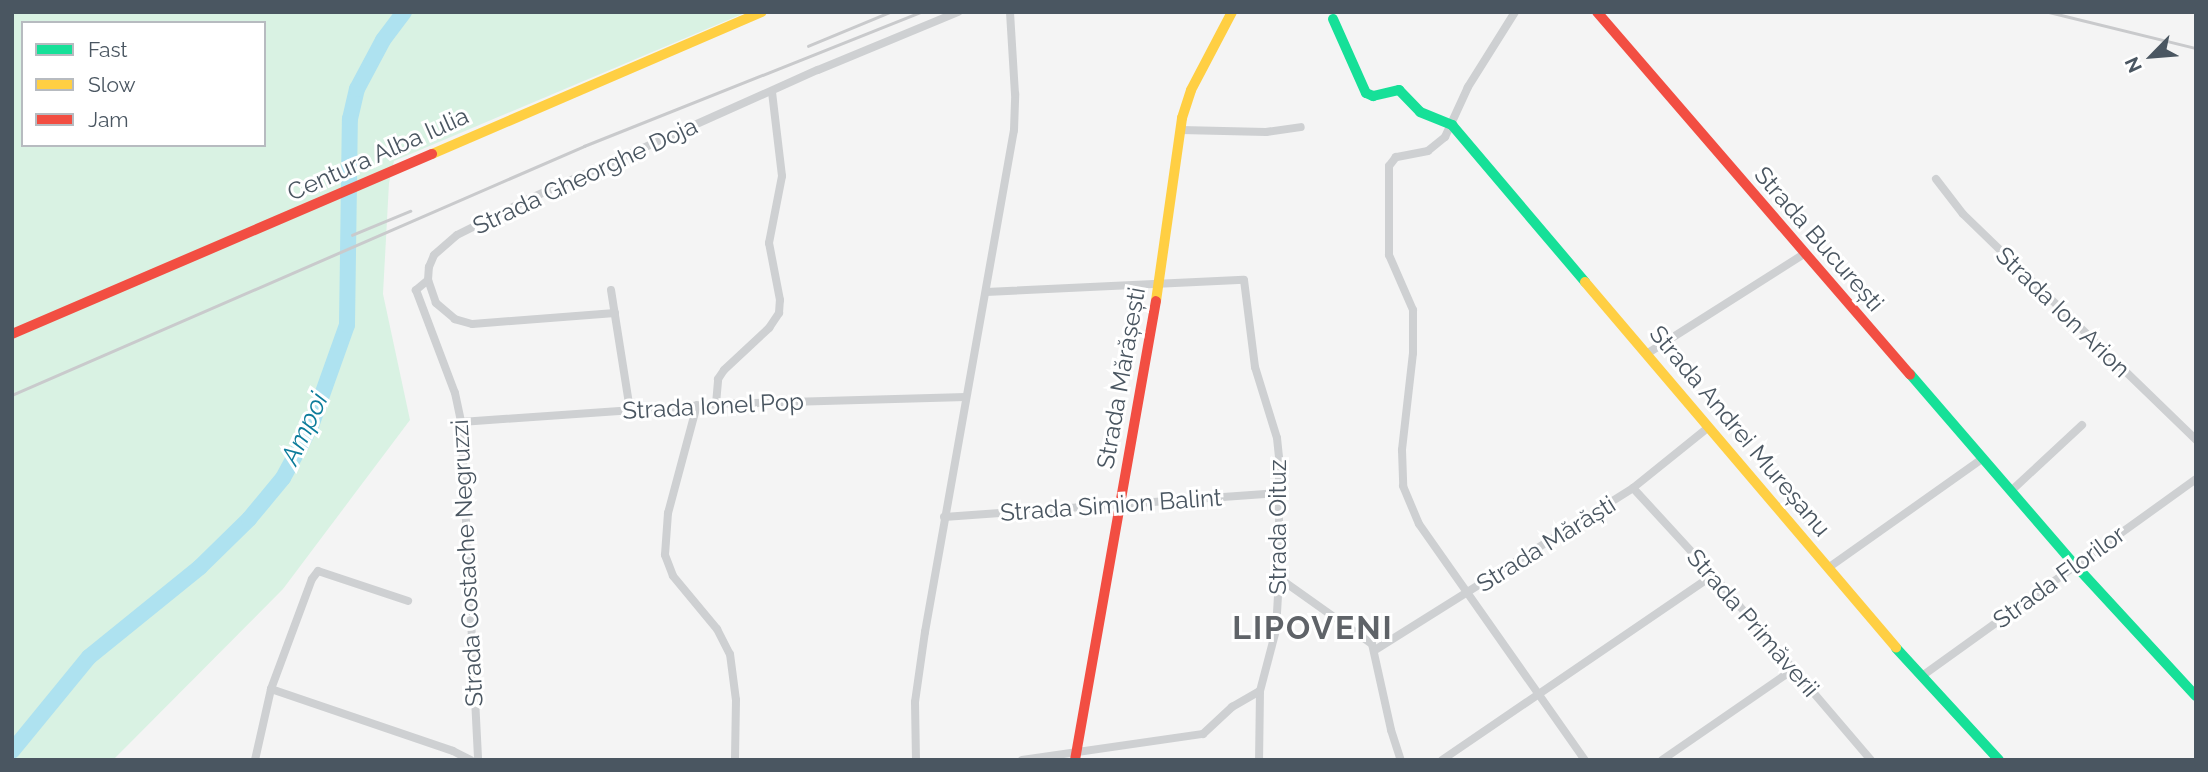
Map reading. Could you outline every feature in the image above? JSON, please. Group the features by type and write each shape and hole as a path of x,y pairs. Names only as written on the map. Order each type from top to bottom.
{"street":[{"name":"Centura Alba Iulia","path":"12,334 762,12"},
{"name":"Strada Gheorghe Doja","path":"428,280 434,255 457,235 529,199 958,12"},
{"path":"916,760 915,702 944,517 1015,121 1010,12"},
{"name":"Strada Mărășești","path":"1076,757 1159,285 1181,130 1191,90 1233,12"},
{"path":"1514,12 1468,87 1445,137 1428,151 1396,158 1389,166 1389,255 1413,310 1413,353 1402,450 1403,486 1419,524 1585,760"},
{"name":"Strada București","path":"1597,12 1982,459 2196,696"},
{"name":"Strada Andrei Mureșanu","path":"1333,19 1366,93 1373,96 1399,90 1420,112 1452,125 1828,568 1999,760"},
{"path":"716,404 718,379 724,370 769,328 779,313 780,300 769,243 782,176 772,92"},
{"path":"1181,130 1266,132 1301,127"},
{"name":"Strada Ion Arion","path":"1936,179 1963,214 2196,440"},
{"path":"1648,353 1804,254"},
{"path":"428,280 436,303 444,312 472,324 615,313"},
{"name":"Strada Costache Negruzzi","path":"428,280 416,290 455,393 461,422 478,760"},
{"name":"Strada Oituz","path":"1159,285 1244,280 1257,377 1277,438 1279,578 1276,630 1260,691 1258,760"},
{"path":"986,292 1159,285"},
{"path":"611,290 630,410"},
{"name":"Strada Ionel Pop","path":"461,422 716,404 965,397"},
{"path":"697,405 671,500 665,555 673,576 717,629 730,654 736,700 735,760"},
{"path":"2011,491 2082,425"},
{"name":"Strada Mărăști","path":"1375,650 1633,488 1709,427"},
{"path":"1828,568 1982,459"},
{"name":"Strada Florilor","path":"1922,676 2196,479"},
{"name":"Strada Primăverii","path":"1633,488 1713,575 1871,760"},
{"name":"Strada Simion Balint","path":"944,517 1279,493"},
{"path":"254,760 271,688 312,579 318,571 408,601"},
{"path":"1442,760 1713,575"},
{"path":"1279,578 1363,636 1375,650 1391,730 1401,760"},
{"path":"1662,760 1794,669"},
{"path":"271,688 453,751 471,760"},
{"path":"1022,760 1076,757 1203,734 1232,707 1260,691"}],"green space":[{"path":"12,12 747,12 394,161 389,183 383,294 410,420 283,589 113,760 12,760"}],"waterway":[{"name":"Ampoi","path":"12,751 89,657 200,567 249,519 283,478 311,426 347,325 350,119 357,89 383,40 404,12"}],"railway":[{"path":"808,46 890,12"},
{"path":"12,395 584,146 920,12"},
{"path":"2049,12 2196,48"},
{"path":"352,235 410,211"}],"traffic: fast":[{"path":"1333,19 1366,93 1373,96 1399,90 1420,112 1452,125 1585,282"},
{"path":"1910,374 2075,565 2196,696"},
{"path":"1896,648 1999,760"}],"traffic: slow":[{"path":"432,154 762,12"},
{"path":"1156,301 1182,118 1191,90 1232,12"},
{"path":"1585,282 1896,648"}],"traffic: jam":[{"path":"1597,12 1910,374"},
{"path":"12,334 432,154"},
{"path":"1075,760 1156,301"}],"district":[{"name":"LIPOVENI","path":"1313,628"}]}
